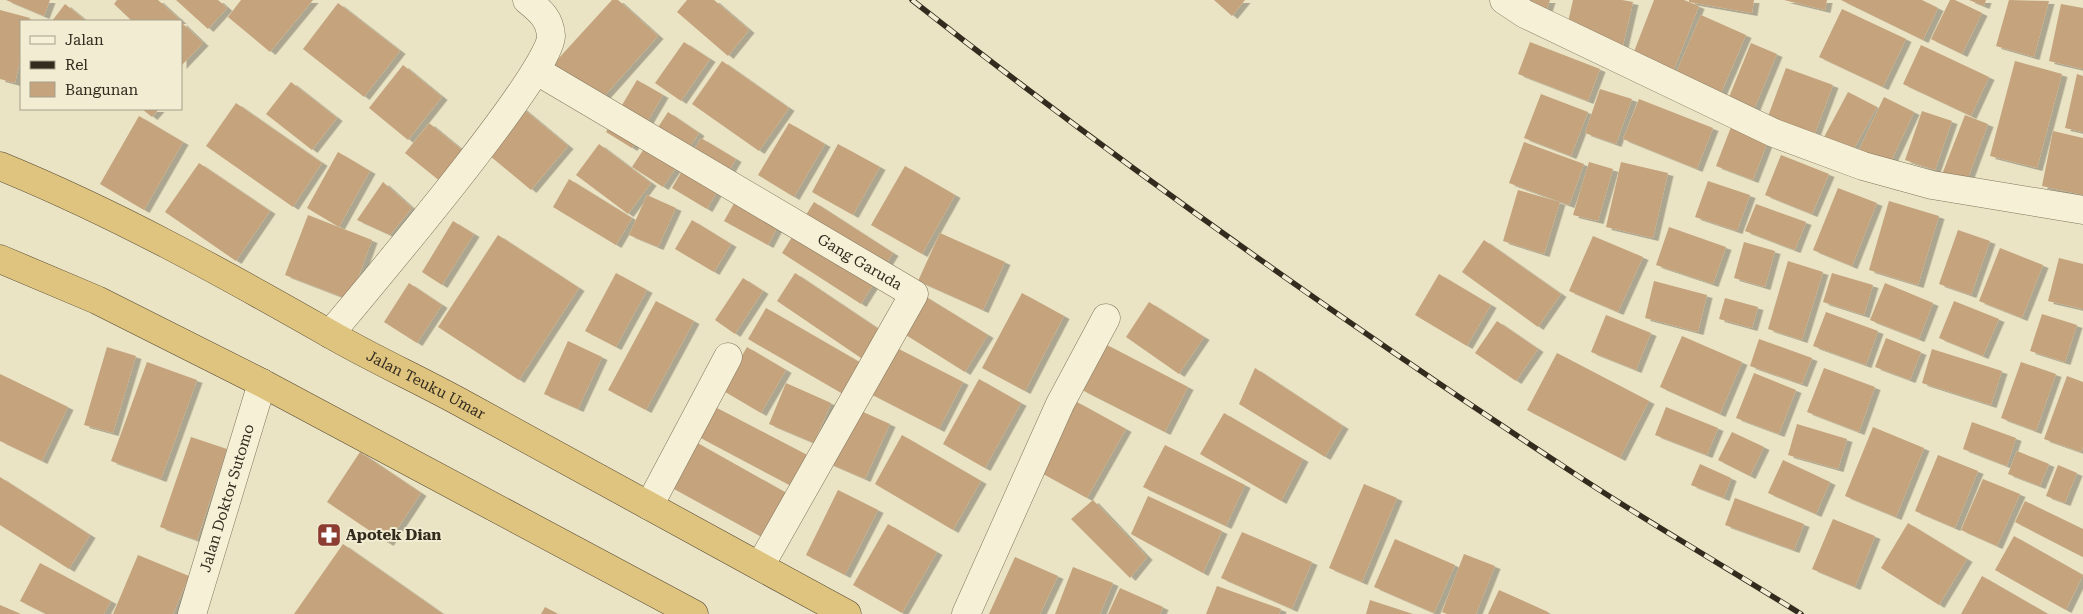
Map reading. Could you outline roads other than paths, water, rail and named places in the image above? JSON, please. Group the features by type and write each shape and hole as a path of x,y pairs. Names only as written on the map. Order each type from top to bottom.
{"highway":[{"name":"Jalan Teuku Umar","path":"0,166 63,192 133,226 292,310 330,334 463,404 847,614"},
{"path":"0,259 97,300 262,383 694,614"}],"street":[{"path":"330,334 467,165 536,71 551,37 546,16 526,0"},
{"path":"1504,0 1525,14 1774,133 1863,166 1932,185 2083,210"},
{"name":"Gang Garuda","path":"536,71 914,294 760,566"},
{"path":"966,614 1060,404 1106,318"},
{"path":"649,506 728,357"},
{"name":"Jalan Doktor Sutomo","path":"192,614 262,383"}],"railway":[{"path":"912,0 1156,185 1322,303 1490,418 1603,492 1801,614"}],"place":[{"name":"Apotek Dian","path":"329,535"}]}
